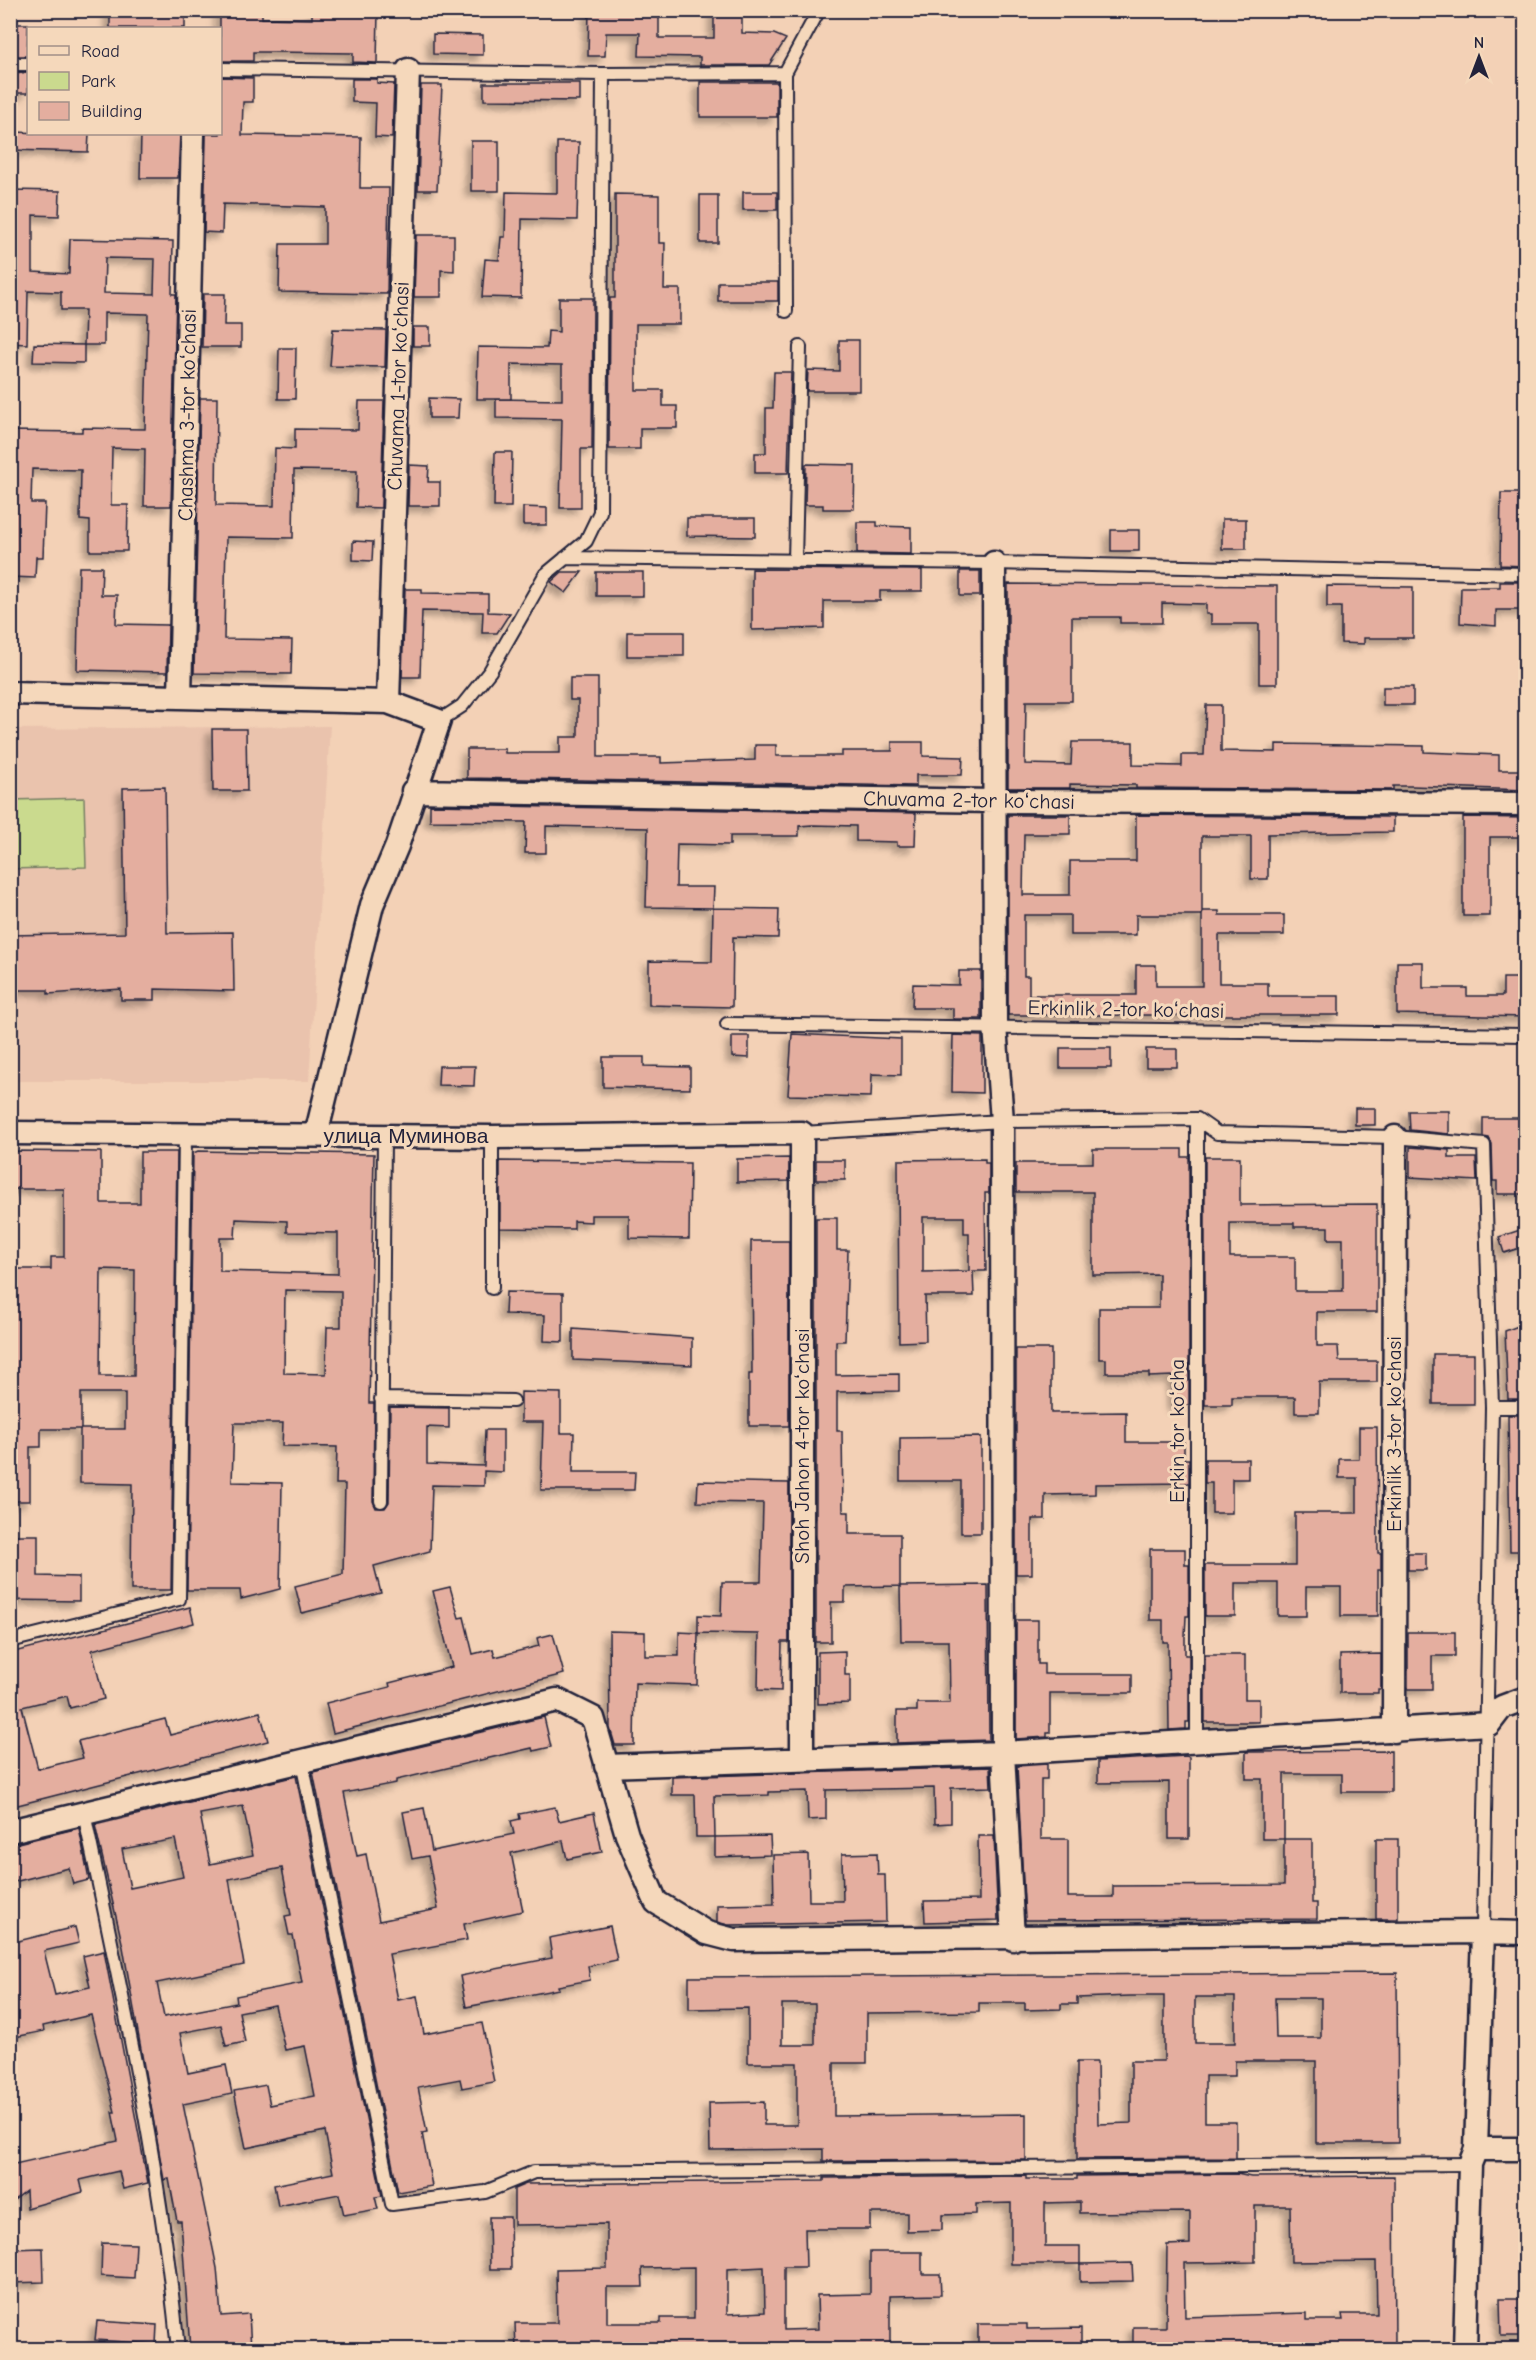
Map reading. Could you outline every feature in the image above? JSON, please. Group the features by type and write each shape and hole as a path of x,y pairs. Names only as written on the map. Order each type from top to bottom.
{"street":[{"name":"Chuvama 1-tor koʻchasi","path":"388,702 408,70"},
{"name":"Chashma 3-tor koʻchasi","path":"180,696 193,135"},
{"path":"994,563 995,1026 1002,1121 1003,1753 1013,1939"},
{"path":"10,693 388,702 439,721 413,791 397,846 372,905 316,1136"},
{"name":"Chuvama 2-tor koʻchasi","path":"413,791 994,801 1526,804"},
{"name":"улица Муминова","path":"10,1133 492,1137 802,1133"},
{"name":"Shoh Jahon 4-tor koʻchasi","path":"802,1133 802,1760"},
{"name":"Erkinlik 3-tor koʻchasi","path":"1394,1731 1395,1137"},
{"path":"606,1766 1003,1753 1489,1724 1502,1707 1526,1698"},
{"path":"10,1831 557,1700 594,1718 627,1835 656,1902 707,1933 734,1940 1526,1933"},
{"path":"1465,2349 1483,1932"},
{"path":"1473,2156 1526,2149"}],"lane":[{"path":"786,311 784,73 819,10"},
{"path":"10,64 27,64"},
{"path":"222,69 603,74 784,73"},
{"path":"439,721 462,706 490,671 545,575 586,541 600,512 603,74"},
{"path":"795,561 800,347"},
{"path":"566,558 994,563 1526,574"},
{"name":"Erkinlik 2-tor koʻchasi","path":"727,1024 1526,1035"},
{"path":"802,1133 1002,1121 1197,1119 1217,1133 1395,1137 1484,1145 1492,1407 1489,1724 1483,1932"},
{"name":"Erkin tor koʻcha","path":"1197,1119 1197,1742"},
{"path":"10,1641 179,1599 185,1135"},
{"path":"381,1501 384,1136"},
{"path":"492,1137 492,1288"},
{"path":"381,1399 513,1401"},
{"path":"1492,1407 1526,1407"},
{"path":"302,1762 392,2204 485,2192 534,2172 1473,2156"},
{"path":"84,1813 151,2139 169,2256 178,2349"}],"shaded area":[{"path":"330,726 309,1081 11,1081 10,729"}],"green space":[{"path":"84,798 86,867 11,869 11,800"}],"building":[{"path":"110,10 185,10 185,27 110,27"},
{"path":"220,10 262,10 262,18 312,19 312,13 361,14 361,10 378,10 377,63 353,62 353,53 253,52 253,61 222,61 222,27 220,27"},
{"path":"589,10 659,10 659,38 714,38 714,10 742,10 742,33 774,34 786,39 769,65 700,65 700,57 639,56 640,33 606,33 605,56 588,56"},
{"path":"11,24 28,24 27,56 10,56"},
{"path":"433,34 483,35 483,55 433,54"},
{"path":"10,72 27,73 27,93 10,93"},
{"path":"222,77 253,78 253,102 243,102 242,135 361,137 360,188 389,188 387,294 279,292 280,244 325,244 325,207 223,204 222,233 204,232 206,135 222,135"},
{"path":"352,79 377,79 377,83 394,84 392,138 375,137 376,103 352,102"},
{"path":"700,82 777,82 777,117 700,117"},
{"path":"484,83 580,83 580,101 484,100"},
{"path":"421,85 442,85 437,190 418,190"},
{"path":"10,132 27,132 27,135 89,135 88,152 10,150"},
{"path":"141,135 180,135 178,178 140,178"},
{"path":"471,141 499,141 499,191 471,191"},
{"path":"557,142 579,142 577,220 522,219 521,298 482,297 485,259 499,260 501,237 505,237 506,192 557,193"},
{"path":"10,190 60,191 59,216 33,215 33,272 69,274 70,239 173,241 172,294 176,294 171,506 144,506 145,449 112,448 111,505 128,505 127,551 90,551 90,521 80,520 81,470 32,469 31,503 45,503 43,557 36,557 35,578 12,577 10,431 82,432 82,428 145,429 148,314 104,313 104,345 84,345 85,310 61,310 61,292 28,291 27,344 10,343","holes":["105,258 155,259 154,294 104,293"]},
{"path":"743,192 777,192 777,210 743,210"},
{"path":"615,194 659,195 659,243 665,243 664,289 680,289 680,324 636,324 636,390 663,390 663,406 677,406 677,428 640,428 640,449 609,449 610,298 615,298"},
{"path":"700,195 718,195 718,243 700,243"},
{"path":"416,235 454,235 454,271 441,270 441,297 414,297"},
{"path":"718,282 778,282 778,301 718,301"},
{"path":"203,294 225,294 224,325 241,325 241,347 202,347"},
{"path":"559,298 593,298 592,449 581,449 581,508 560,508 562,419 496,418 496,399 477,399 478,347 547,348 548,331 559,332","holes":["511,364 562,365 562,400 496,399 511,399"]},
{"path":"413,327 430,327 430,346 413,346"},
{"path":"333,329 386,330 385,367 330,366"},
{"path":"839,340 859,340 859,391 807,391 808,370 839,371"},
{"path":"34,344 84,345 84,363 33,362"},
{"path":"279,348 296,348 295,399 278,399"},
{"path":"774,372 791,372 788,473 755,473 755,453 766,453 766,408 773,408"},
{"path":"200,398 217,398 216,505 274,506 275,448 295,449 295,429 358,430 359,401 384,401 381,508 356,507 357,471 294,470 293,538 226,537 224,639 292,640 291,674 194,673"},
{"path":"429,398 459,399 458,418 429,418"},
{"path":"495,452 512,452 511,507 494,507"},
{"path":"806,464 855,465 854,509 823,509 823,505 805,505"},
{"path":"409,465 429,466 428,482 440,482 440,506 408,506"},
{"path":"1501,493 1525,493 1525,566 1500,565"},
{"path":"523,507 547,508 547,525 523,525"},
{"path":"687,518 755,518 755,537 687,536"},
{"path":"1222,519 1246,519 1246,549 1222,549"},
{"path":"857,522 877,522 877,526 911,527 911,554 857,553"},
{"path":"1111,530 1139,530 1139,551 1111,551"},
{"path":"353,541 373,542 372,561 353,560"},
{"path":"79,567 102,567 101,595 117,595 116,624 168,625 167,672 77,670"},
{"path":"752,569 922,570 922,591 880,591 880,601 824,601 824,628 752,630"},
{"path":"960,571 980,571 980,596 960,596"},
{"path":"562,572 582,572 566,593 551,582"},
{"path":"596,572 643,572 643,596 596,596"},
{"path":"1500,582 1525,582 1526,610 1496,610 1496,626 1460,623 1461,587 1500,587"},
{"path":"1008,584 1277,586 1277,684 1259,684 1259,624 1211,624 1211,614 1206,614 1206,604 1162,603 1162,623 1120,623 1120,617 1072,617 1072,701 1026,701 1025,764 1071,765 1072,742 1133,742 1133,765 1182,766 1182,755 1204,755 1206,705 1221,705 1221,751 1276,752 1276,744 1424,746 1424,752 1499,755 1499,770 1526,770 1526,790 1412,786 1393,786 1393,790 1136,788 1136,785 1070,784 1070,788 1008,788"},
{"path":"1327,586 1413,587 1413,638 1364,638 1364,644 1341,643 1341,607 1327,607"},
{"path":"405,589 422,589 422,593 488,594 488,612 510,613 497,633 482,633 483,612 422,611 420,677 402,677"},
{"path":"627,632 684,632 684,656 627,656"},
{"path":"570,678 598,678 598,757 661,757 661,763 755,760 755,745 776,745 776,756 842,756 842,751 892,751 892,742 923,742 923,756 963,757 962,775 916,775 916,786 467,778 467,749 505,749 505,753 560,753 560,737 578,737 578,700 570,700"},
{"path":"1383,687 1413,687 1413,705 1383,705"},
{"path":"212,729 246,729 247,791 213,791"},
{"path":"165,787 167,933 233,932 234,991 155,989 155,1000 121,1000 121,989 48,994 48,990 10,990 10,935 125,933 123,788"},
{"path":"430,805 916,813 915,846 897,846 897,842 856,841 856,826 812,825 799,826 799,836 730,836 730,845 677,844 676,887 714,887 713,908 646,907 648,828 546,826 546,853 525,853 526,822 430,821"},
{"path":"1008,815 1070,815 1070,834 1024,834 1023,895 1070,895 1070,861 1136,861 1136,815 1393,817 1393,832 1268,834 1268,879 1251,879 1251,836 1202,836 1202,915 1203,911 1219,911 1219,915 1284,915 1284,935 1219,935 1219,983 1268,983 1268,996 1339,996 1339,1015 1008,1015","holes":["1024,915 1070,915 1070,935 1136,935 1136,915 1202,915 1202,986 1156,986 1156,965 1136,965 1136,995 1029,995 1029,976 1024,976"]},
{"path":"1463,817 1526,818 1526,837 1490,837 1490,916 1463,916"},
{"path":"713,908 779,909 778,938 733,937 732,1007 649,1005 649,961 712,962"},
{"path":"1397,962 1423,962 1423,988 1467,988 1467,996 1503,996 1503,978 1526,978 1526,1017 1397,1014"},
{"path":"959,971 981,971 981,1019 953,1019 953,1008 912,1008 913,984 959,985"},
{"path":"792,1034 901,1039 901,1075 872,1074 871,1097 788,1095"},
{"path":"953,1035 982,1036 982,1093 952,1092"},
{"path":"732,1036 749,1036 749,1058 732,1057"},
{"path":"1060,1048 1111,1048 1111,1068 1060,1068"},
{"path":"1146,1049 1177,1049 1177,1067 1146,1067"},
{"path":"603,1057 644,1057 644,1066 690,1067 690,1089 603,1087"},
{"path":"439,1066 475,1066 474,1086 438,1085"},
{"path":"1355,1108 1375,1108 1375,1125 1355,1125"},
{"path":"1409,1111 1449,1111 1449,1134 1410,1130"},
{"path":"1483,1118 1526,1118 1526,1194 1497,1194 1497,1181 1493,1181 1492,1144 1489,1138 1483,1137"},
{"path":"1410,1147 1449,1150 1449,1158 1476,1158 1477,1181 1410,1177"},
{"path":"1093,1149 1182,1149 1182,1157 1189,1157 1189,1405 1173,1405 1172,1376 1149,1377 1149,1373 1106,1373 1106,1359 1099,1359 1099,1308 1159,1308 1159,1274 1093,1275 1093,1192 1016,1192 1016,1163 1093,1163"},
{"path":"10,1151 101,1152 101,1203 140,1203 140,1152 177,1152 171,1590 131,1590 132,1484 80,1483 80,1429 41,1429 41,1447 30,1447 30,1501 10,1501 10,1269 51,1269 51,1257 64,1257 64,1189 10,1189","holes":["101,1269 135,1270 134,1376 100,1376","81,1393 125,1393 125,1429 81,1429"]},
{"path":"198,1151 374,1154 369,1403 374,1403 373,1501 376,1508 385,1508 389,1502 390,1407 449,1408 449,1428 427,1427 427,1464 484,1466 485,1430 503,1430 503,1472 484,1471 484,1486 432,1485 430,1551 374,1566 381,1593 302,1613 295,1586 343,1574 345,1484 336,1484 337,1447 282,1446 283,1423 234,1423 232,1482 282,1483 280,1589 241,1599 240,1590 187,1590 193,1153","holes":["236,1219 287,1221 287,1232 338,1233 338,1274 220,1271 220,1238 235,1238","285,1290 341,1291 341,1327 327,1327 326,1374 284,1373"]},
{"path":"1205,1157 1240,1157 1240,1205 1377,1204 1377,1312 1317,1312 1317,1346 1338,1346 1339,1361 1377,1361 1377,1382 1319,1382 1319,1413 1295,1413 1295,1397 1232,1397 1232,1405 1205,1405","holes":["1230,1223 1294,1223 1294,1227 1328,1227 1328,1239 1343,1239 1343,1291 1295,1291 1295,1257 1230,1257"]},
{"path":"789,1158 789,1181 737,1182 737,1159"},
{"path":"985,1159 985,1163 989,1163 989,1193 985,1193 986,1271 973,1271 974,1296 925,1296 926,1341 899,1342 898,1160","holes":["923,1217 964,1217 964,1233 969,1233 969,1271 923,1272"]},
{"path":"816,1160 845,1160 845,1180 816,1180"},
{"path":"500,1161 690,1163 689,1239 629,1238 629,1215 591,1215 591,1222 574,1221 574,1229 500,1228"},
{"path":"816,1218 837,1218 837,1250 848,1250 845,1341 836,1341 836,1375 899,1374 899,1391 837,1392 837,1431 842,1431 843,1512 849,1512 849,1534 900,1534 900,1586 845,1587 845,1602 831,1602 831,1642 816,1642"},
{"path":"1526,1228 1526,1246 1504,1253 1499,1237"},
{"path":"751,1241 789,1241 789,1426 749,1426 749,1374 752,1374"},
{"path":"506,1292 563,1293 563,1342 544,1341 545,1315 505,1314"},
{"path":"1526,1323 1526,1399 1508,1399 1505,1331"},
{"path":"573,1329 692,1338 692,1365 573,1360"},
{"path":"1016,1349 1051,1349 1051,1413 1126,1412 1126,1442 1184,1442 1184,1459 1189,1459 1189,1483 1095,1484 1095,1494 1045,1495 1045,1519 1032,1519 1032,1574 1016,1574"},
{"path":"1433,1354 1474,1354 1474,1404 1433,1404"},
{"path":"521,1392 561,1393 561,1433 574,1433 573,1472 635,1472 634,1490 541,1490 543,1422 521,1422"},
{"path":"1508,1415 1526,1415 1526,1551 1510,1551"},
{"path":"1359,1427 1377,1427 1378,1553 1381,1553 1381,1570 1378,1570 1378,1616 1341,1616 1341,1587 1306,1587 1306,1616 1278,1616 1278,1583 1235,1583 1235,1616 1205,1616 1205,1565 1295,1565 1295,1513 1357,1513 1357,1478 1339,1478 1339,1459 1359,1459"},
{"path":"981,1437 981,1533 961,1533 961,1481 900,1481 900,1438"},
{"path":"1205,1459 1248,1459 1248,1479 1232,1479 1232,1513 1212,1513 1212,1483 1205,1483"},
{"path":"698,1481 789,1483 789,1642 782,1642 781,1691 758,1690 759,1634 698,1633 698,1615 721,1616 722,1582 761,1582 763,1503 697,1502"},
{"path":"10,1535 38,1535 38,1576 79,1577 79,1601 10,1600"},
{"path":"1150,1549 1185,1549 1185,1565 1189,1565 1189,1616 1186,1616 1185,1655 1189,1655 1189,1722 1186,1722 1186,1729 1169,1730 1168,1642 1163,1642 1163,1620 1150,1620"},
{"path":"1408,1553 1426,1553 1426,1570 1408,1570"},
{"path":"988,1585 989,1740 897,1743 897,1711 917,1711 917,1703 950,1703 949,1641 901,1641 900,1586"},
{"path":"450,1587 459,1618 464,1617 473,1654 493,1649 495,1657 539,1646 537,1638 553,1634 564,1674 333,1733 326,1703 390,1687 389,1683 452,1667 433,1591"},
{"path":"190,1607 194,1623 92,1650 104,1699 70,1708 67,1696 22,1707 38,1769 83,1758 78,1741 165,1719 170,1735 260,1712 268,1741 10,1807 10,1653"},
{"path":"1016,1620 1038,1620 1038,1664 1044,1664 1044,1674 1132,1674 1132,1693 1050,1693 1050,1733 1047,1733 1047,1737 1016,1739"},
{"path":"609,1631 645,1632 645,1656 679,1656 679,1632 698,1633 697,1685 635,1683 634,1745 615,1745 610,1728"},
{"path":"1408,1632 1455,1632 1455,1656 1432,1656 1432,1689 1408,1689"},
{"path":"845,1651 845,1675 850,1675 850,1703 818,1704 818,1652"},
{"path":"1381,1654 1381,1689 1378,1689 1378,1693 1340,1693 1340,1655"},
{"path":"1205,1655 1245,1655 1245,1699 1259,1699 1259,1722 1205,1722"},
{"path":"544,1717 551,1747 533,1751 532,1748 396,1780 396,1783 344,1793 357,1856 366,1854 379,1921 438,1909 428,1856 412,1859 403,1812 424,1808 432,1851 514,1834 511,1821 520,1819 519,1814 555,1807 559,1821 594,1813 602,1852 567,1859 563,1841 511,1853 523,1911 464,1924 467,1940 389,1954 398,2000 417,1996 424,2034 482,2023 494,2082 462,2088 460,2079 418,2087 427,2132 422,2133 432,2186 398,2192 313,1772"},
{"path":"1391,1751 1391,1792 1342,1792 1342,1774 1284,1774 1284,1839 1262,1839 1262,1779 1246,1779 1246,1752"},
{"path":"1189,1757 1189,1839 1169,1839 1169,1782 1098,1783 1098,1761"},
{"path":"1047,1764 1047,1779 1041,1779 1041,1839 1068,1839 1068,1897 1113,1897 1113,1886 1284,1885 1284,1839 1312,1839 1312,1903 1317,1903 1317,1919 1025,1920 1017,1766"},
{"path":"990,1767 991,1787 951,1788 951,1823 935,1824 934,1788 826,1790 826,1819 808,1820 807,1791 769,1792 769,1795 714,1796 715,1837 696,1837 695,1795 672,1795 672,1777"},
{"path":"296,1776 382,2196 375,2197 378,2209 344,2215 339,2194 278,2206 274,2185 333,2173 325,2131 246,2148 234,2091 266,2085 270,2105 315,2096 305,2046 285,2050 275,2005 239,2012 245,2042 226,2046 221,2025 180,2033 188,2073 226,2065 232,2094 183,2104 217,2268 221,2316 249,2314 251,2349 190,2349 181,2221 177,2221 169,2179 164,2180 123,1947 95,1825","holes":["243,1806 253,1855 210,1864 200,1814","175,1839 183,1877 130,1888 122,1849","282,1868 291,1915 285,1916 289,1935 293,1935 302,1983 236,1996 237,2003 164,2017 157,1983 244,1965 229,1879"]},
{"path":"79,1828 89,1880 73,1884 69,1868 10,1883 10,1845"},
{"path":"770,1836 771,1855 715,1857 715,1837"},
{"path":"978,1836 994,1836 998,1920 925,1922 924,1901 979,1900"},
{"path":"1376,1839 1398,1839 1398,1919 1376,1919"},
{"path":"877,1853 878,1875 885,1875 886,1922 728,1925 717,1922 717,1905 774,1904 773,1855 808,1854 809,1901 843,1901 842,1854"},
{"path":"610,1926 617,1960 588,1966 590,1980 558,1986 559,1989 466,2007 460,1976 552,1958 549,1938"},
{"path":"75,1927 79,1943 44,1951 55,1995 90,1987 83,1956 104,1951 148,2183 123,2189 119,2171 80,2180 83,2192 27,2208 26,2191 10,2203 10,2165 118,2141 112,2112 115,2112 91,2015 43,2026 44,2031 10,2038 10,1943"},
{"path":"1397,1973 1398,2143 1316,2143 1316,2061 1235,2061 1235,2076 1205,2076 1205,2122 1236,2122 1236,2158 1077,2159 1077,2062 1097,2062 1098,2124 1131,2123 1131,2061 1164,2061 1164,1996 1130,1996 1077,1998 1077,2004 1061,2004 1061,2009 1025,2010 1025,2003 979,2003 979,2012 867,2013 867,2063 834,2063 834,2116 1026,2114 1026,2160 823,2161 823,2149 710,2150 709,2103 764,2102 764,2125 797,2125 797,2063 748,2063 748,2008 689,2009 689,1977","holes":["1195,1997 1235,1997 1235,2043 1195,2043","1275,1998 1321,1998 1321,2038 1276,2038","782,2004 815,2004 815,2045 782,2045"]},
{"path":"1237,2174 1251,2177 1394,2176 1395,2348 1133,2349 1133,2327 1166,2327 1167,2245 1190,2244 1190,2212 1080,2213 1080,2202 1045,2203 1045,2246 1080,2246 1080,2264 1011,2264 1011,2203 976,2204 976,2214 942,2215 942,2230 907,2231 907,2213 870,2213 870,2229 805,2229 806,2267 784,2267 784,2330 818,2329 817,2295 870,2294 870,2252 922,2252 922,2274 940,2274 941,2295 890,2296 890,2349 516,2349 515,2323 557,2323 556,2269 607,2268 607,2224 514,2225 514,2189 526,2184 1026,2176 1026,2179 1077,2179 1077,2176","holes":["1255,2206 1290,2206 1291,2262 1376,2261 1377,2314 1342,2314 1343,2320 1307,2320 1307,2313 1185,2317 1184,2263 1255,2262","694,2267 694,2318 661,2318 661,2323 607,2323 607,2287 643,2287 642,2268","764,2267 765,2312 727,2314 727,2269"]},
{"path":"489,2217 510,2217 511,2269 490,2269"},
{"path":"102,2243 136,2244 134,2278 101,2276"},
{"path":"43,2248 44,2282 10,2283 10,2249"},
{"path":"1132,2263 1133,2281 1080,2282 1080,2264"},
{"path":"1500,2299 1526,2299 1526,2336 1501,2336"},
{"path":"97,2321 157,2325 156,2344 95,2340"},
{"path":"978,2324 1027,2324 1027,2329 1081,2328 1081,2349 978,2349"}]}
